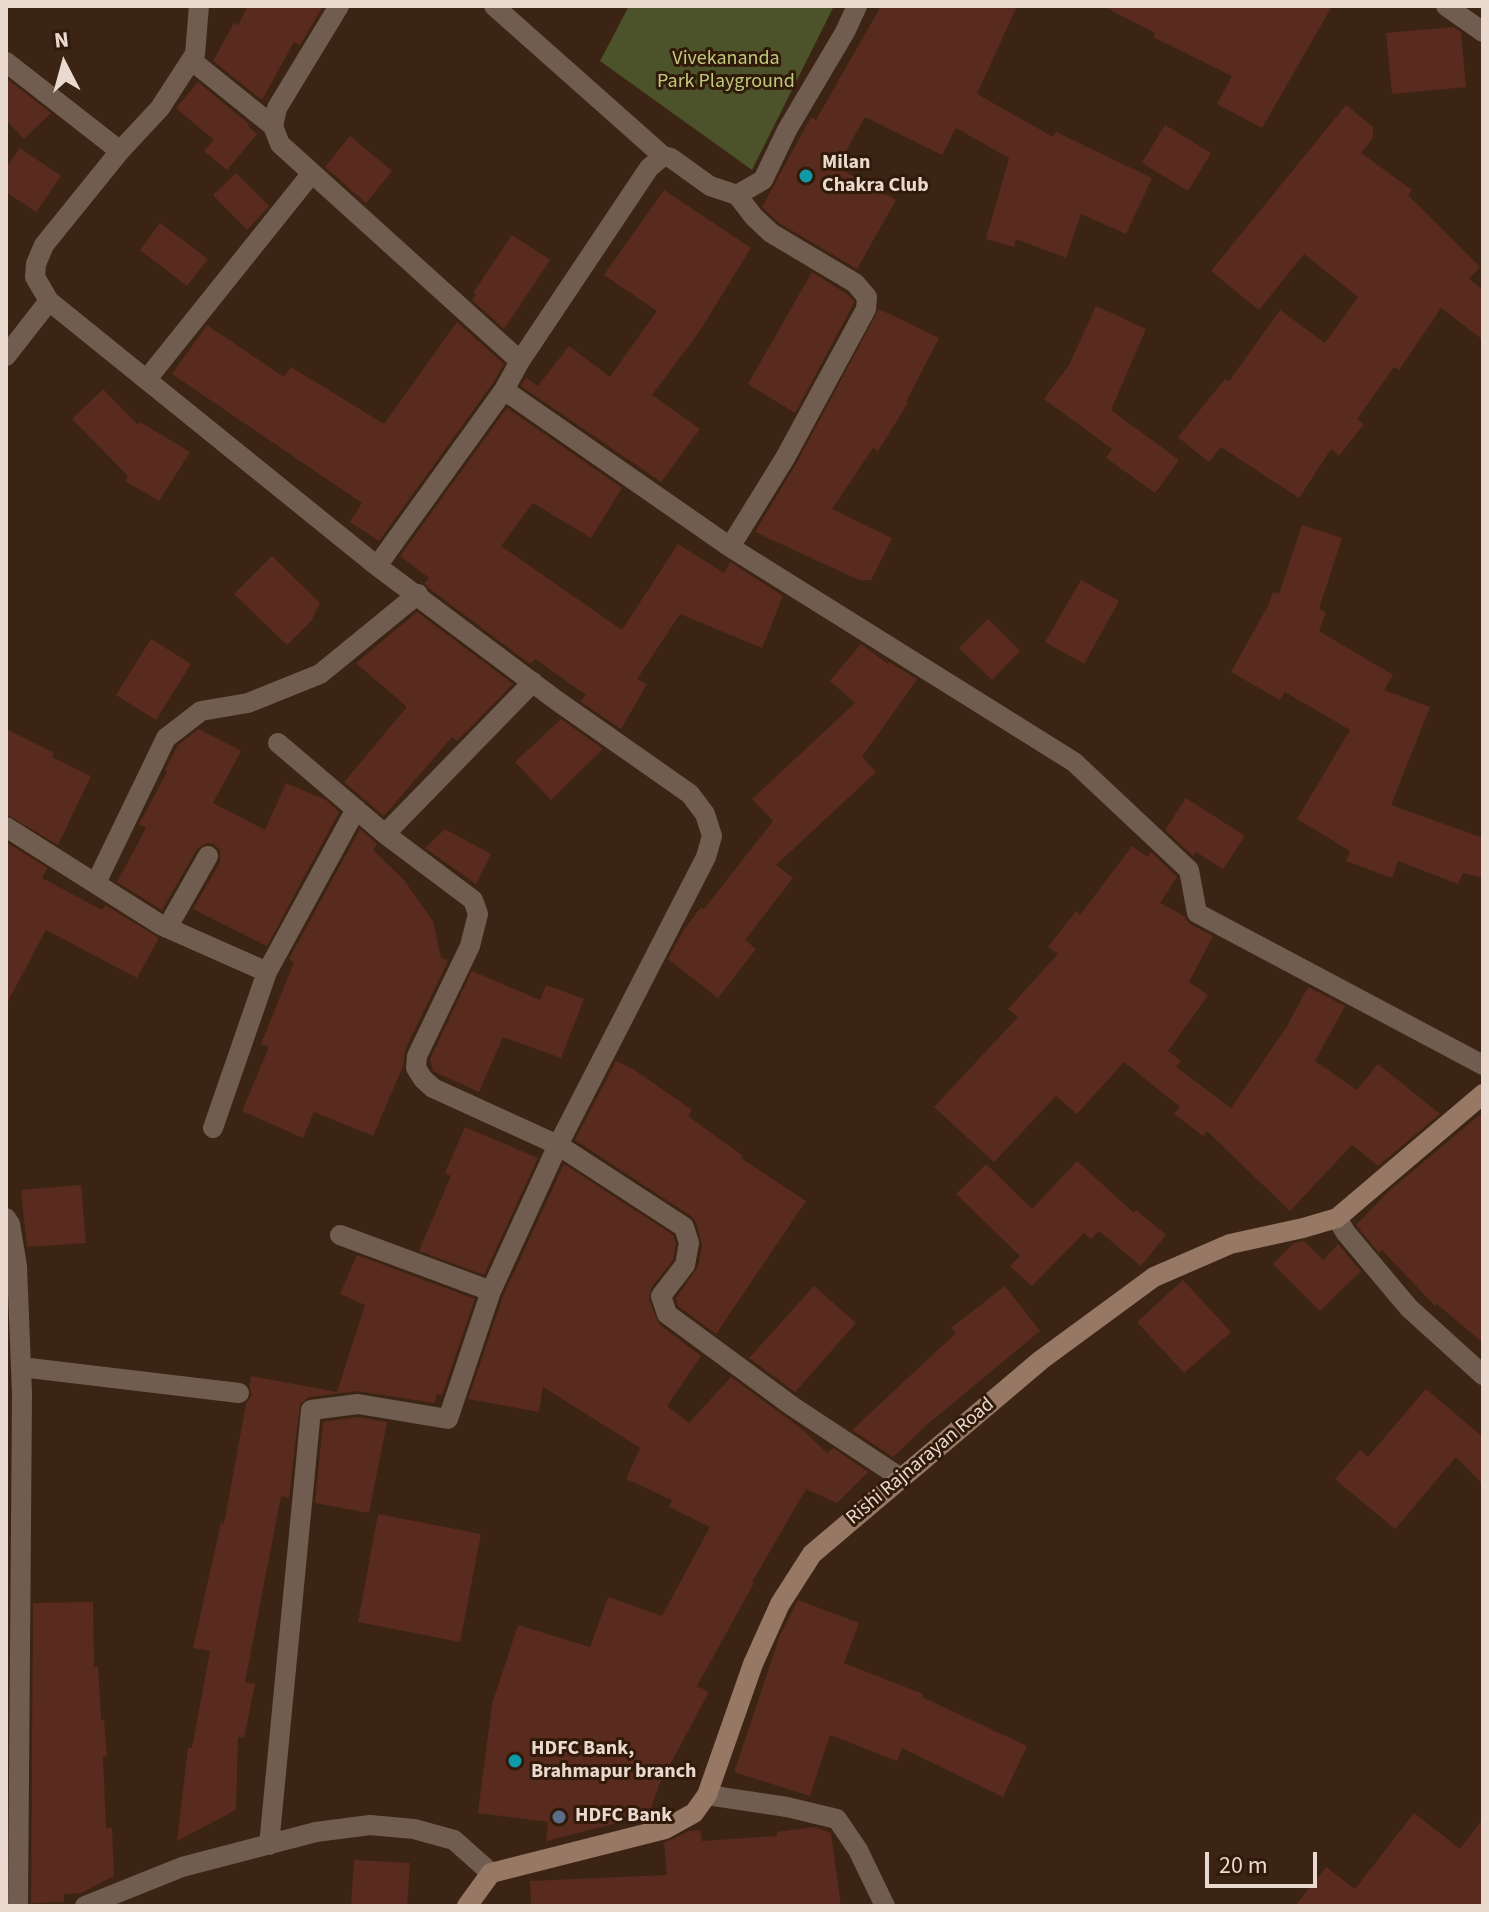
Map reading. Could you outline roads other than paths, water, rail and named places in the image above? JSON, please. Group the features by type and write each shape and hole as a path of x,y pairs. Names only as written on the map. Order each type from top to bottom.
{"main road":[{"name":"Rishi Rajnarayan Road","path":"491,1873 665,1829 694,1813 707,1795 753,1664 780,1604 812,1554 1041,1360 1154,1277 1230,1244 1337,1218 1483,1094"},
{"path":"467,1906 491,1873"}],"street":[{"path":"199,6 195,54 160,108 120,151 44,245 36,264 35,277 49,301 377,566 690,794 705,814 712,836 706,857 558,1145 491,1291 448,1419 358,1404 311,1410 269,1845"},
{"path":"273,126 277,108 339,6"},
{"path":"494,6 663,156 671,158 710,186 737,195 771,233 855,283 867,297 866,309 793,445 730,547"},
{"path":"737,195 763,180 787,130 857,6"},
{"path":"1446,6 1483,32"},
{"path":"191,60 273,126 280,144 520,361"},
{"path":"6,62 120,151"},
{"path":"377,566 504,390 520,361 649,168 663,156"},
{"path":"147,379 312,173"},
{"path":"6,356 49,301"},
{"path":"504,390 730,547 1074,762 1189,870 1197,913 1483,1065"},
{"path":"96,883 166,738 201,711 248,703 320,674 418,594"},
{"path":"385,834 533,682"},
{"path":"278,743 385,834 473,900 478,914 470,946 417,1056 416,1068 433,1088 558,1145 684,1227 689,1243 685,1265 661,1296 667,1314 792,1406 901,1478"},
{"path":"213,1128 267,972 356,809"},
{"path":"6,827 167,928 267,972"},
{"path":"167,928 208,856"},
{"path":"6,1218 10,1224 17,1266 21,1367 14,1393 12,1575 18,1906"},
{"path":"1337,1218 1409,1308 1483,1375"},
{"path":"340,1235 491,1291"},
{"path":"21,1367 239,1393"},
{"path":"707,1795 787,1807 837,1819 858,1850 885,1906"},
{"path":"85,1906 182,1867 316,1832 370,1825 414,1829 454,1840 491,1873"}],"place":[{"name":"Milan Chakra Club","path":"806,176"},
{"name":"HDFC Bank, Brahmapur branch","path":"515,1761"},
{"name":"HDFC Bank","path":"559,1817"}],"park label":[{"name":"Vivekananda Park Playground","path":"726,72"}]}
